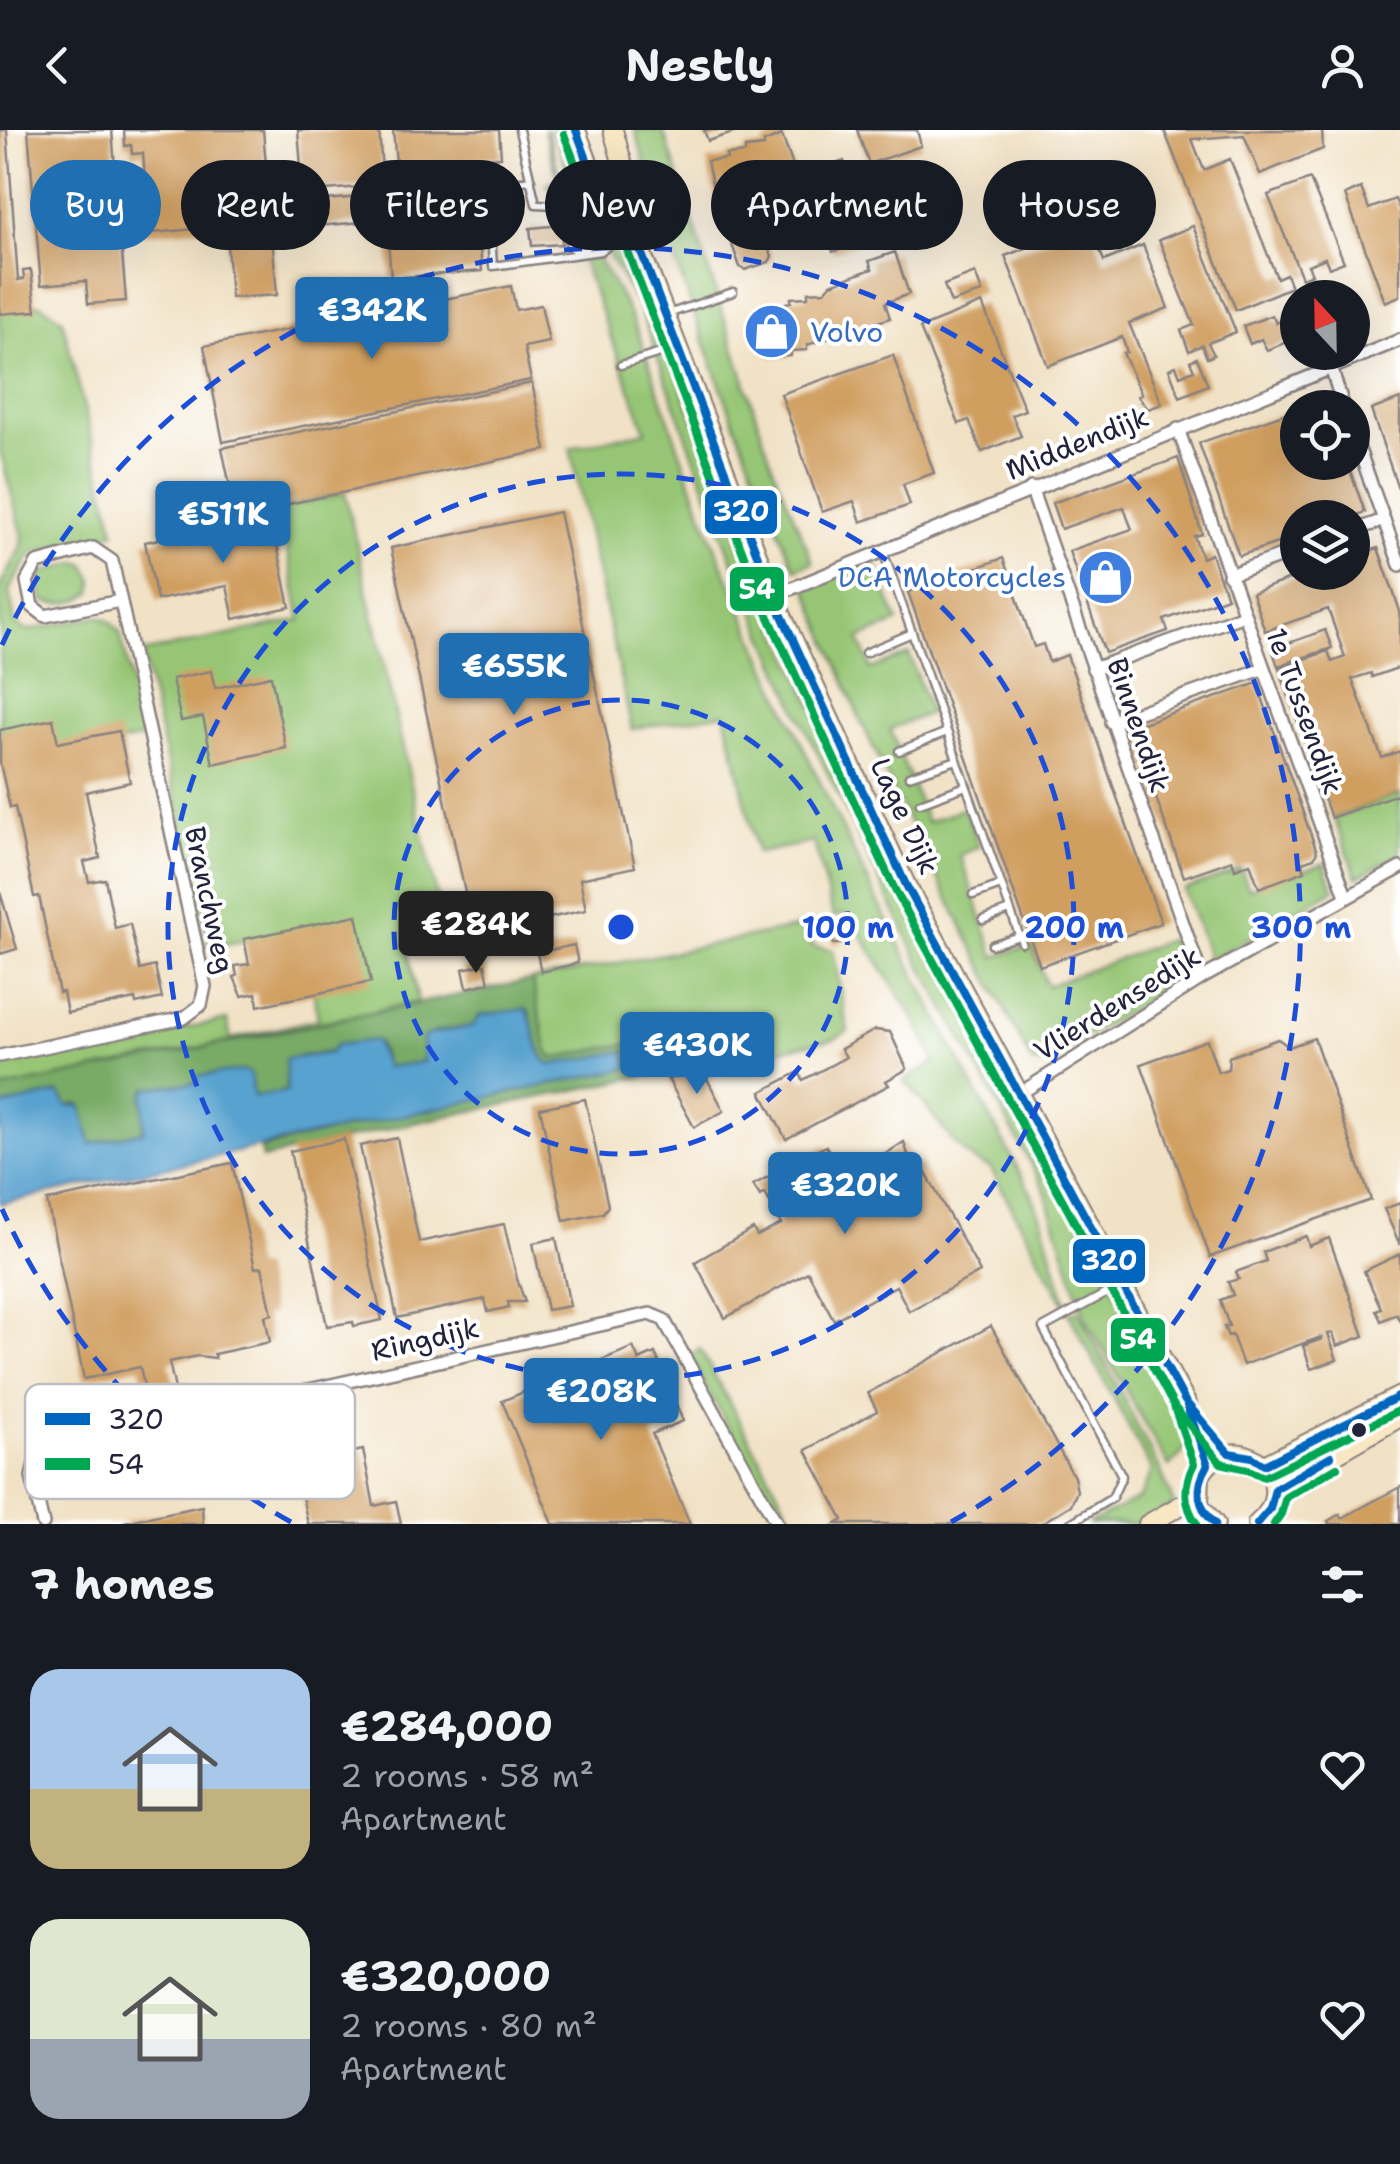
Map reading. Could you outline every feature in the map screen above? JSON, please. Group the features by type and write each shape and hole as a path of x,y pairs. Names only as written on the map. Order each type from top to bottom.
{"main road":[{"name":"Lage Dijk","path":"576,130 587,160"},
{"name":"Lage Dijk","path":"614,130 622,160"},
{"name":"Lage Dijk","path":"640,250 773,596 906,884 1185,1401 1208,1465"},
{"path":"1264,1465 1400,1396"},
{"name":"Lage Dijk","path":"1185,1401 1229,1454"},
{"path":"1274,1489 1400,1417"},
{"path":"1206,1522 1198,1496 1200,1476 1208,1465 1229,1454 1252,1457 1264,1465 1274,1489 1270,1509 1262,1522"},
{"path":"1148,1524 1198,1496"}],"street":[{"name":"Middendijk","path":"1370,352 1400,340"},
{"name":"Middendijk","path":"773,596 1325,370"},
{"name":"1e Tussendijk","path":"1178,429 1346,896"},
{"path":"1370,480 1400,565"},
{"name":"Binnendijk","path":"1031,488 1202,978"},
{"path":"1370,525 1384,520"},
{"name":"Branchweg","path":"0,1056 184,1018 201,1006 205,986 112,561 93,548 37,563 26,581 32,606 46,616 120,601"},
{"path":"1229,575 1280,557"},
{"path":"1093,669 1244,616"},
{"path":"1111,722 1262,669"},
{"name":"Vlierdensedijk","path":"1019,1094 1202,978 1400,868"},
{"name":"Ringdijk","path":"335,1384 650,1314 664,1320 777,1524"},
{"name":"Ringdijk","path":"37,1499 42,1524"}],"lane":[{"path":"519,130 536,204 545,203"},
{"path":"531,180 488,185 493,266 602,250"},
{"path":"664,315 733,292"},
{"path":"621,365 677,348"},
{"path":"882,550 1020,939 992,945"},
{"path":"864,653 912,634"},
{"path":"899,751 947,732"},
{"path":"909,776 957,760"},
{"path":"920,804 966,786"},
{"path":"973,894 1001,885"},
{"path":"983,920 1010,910"},
{"path":"1069,1524 1112,1498 1122,1476 1042,1328 1122,1284"}],"green space":[{"path":"544,130 547,130 553,160"},
{"path":"553,130 565,130 577,160 564,160"},
{"path":"635,130 663,130 673,160 644,160"},
{"path":"691,216 773,467 813,562 795,569 708,352 672,250 691,250"},
{"path":"578,250 593,250 625,305 713,541 759,650 909,963 1031,1193 1068,1311 990,1167 955,1143 904,1081 935,1062 914,1018 848,914 833,916 814,842 757,853 725,713 632,729 570,448 646,431"},
{"path":"606,250 627,250 636,263 745,557 875,842 1051,1166 1194,1441 1169,1467 1085,1317 1044,1188 919,961 800,717 733,562 639,307"},
{"path":"40,304 62,319 115,532 32,553 9,590 15,622 26,631 97,616 111,622 120,633 144,738 0,766 0,585 21,549 23,536 0,451 0,308"},
{"path":"345,493 446,937 407,945 418,1002 0,1089 0,1064 227,1020 231,1039 318,1019 303,930 209,947 142,653 301,620 279,509"},
{"path":"874,560 898,622 859,639 871,669 909,654 930,713 890,729 927,822 965,808 979,847 960,855 995,957 1031,945 1047,986 1171,939 1185,976 1043,1064 1032,1063 899,802 806,587"},
{"path":"78,562 86,565 93,580 92,592 69,603 44,601 39,578 46,571"},
{"path":"1400,794 1400,854 1357,877 1334,818"},
{"path":"1324,863 1334,890 1210,961 1184,890 1241,869 1249,889"},
{"path":"814,924 812,946 833,950 848,1031 834,1039 640,1077 633,1043 552,1058 547,1049 532,980"},
{"path":"532,980 552,1058 633,1043 640,1077 418,1122 262,1159 260,1149 414,1111 630,1067 626,1051 550,1065 540,1057 529,1011 480,1015 473,1026 434,1032 422,1040 424,1062 386,1067 378,1042 286,1059 287,1091 254,1098 250,1073 243,1071 199,1076 195,1083 147,1088 143,1096 144,1131 91,1144 79,1104 68,1106 58,1093 0,1107 0,1089"},
{"path":"1078,1310 1174,1505 1140,1524 1087,1524 1140,1498 1152,1471 1069,1314"},
{"path":"700,1349 796,1524 782,1524 689,1356"}],"water":[{"path":"526,1009 541,1052 550,1065 626,1051 630,1068 0,1204 0,1107 59,1093 68,1106 81,1105 91,1144 144,1131 143,1096 147,1088 195,1083 199,1076 243,1071 250,1073 254,1097 287,1091 285,1059 330,1053 336,1045 375,1040 386,1067 423,1062 422,1039 427,1035 473,1026 480,1015"}],"building":[{"path":"0,130 7,130 18,280 24,279 23,271 31,270 36,311 0,314"},
{"path":"28,130 112,130 114,160 31,160"},
{"path":"124,130 263,130 266,160 181,160 181,230 161,232 161,160 144,160 143,153 132,154 131,145 125,146"},
{"path":"298,130 379,130 381,160 350,160 350,188 330,190 330,160 300,160"},
{"path":"393,130 499,130 501,157 396,160"},
{"path":"704,130 739,130 739,131 708,141"},
{"path":"857,130 917,130 921,146 881,160 868,160"},
{"path":"1164,130 1322,130 1323,149 1260,174 1244,135 1192,139 1204,170 1230,159 1277,278 1286,274 1288,280 1280,280 1280,292 1236,310"},
{"path":"782,135 791,160 717,160 745,153 745,148 764,146 764,142"},
{"path":"1310,179 1344,262 1329,268 1325,258 1308,265 1312,274 1302,278 1268,195"},
{"path":"1361,188 1369,209 1395,199 1400,210 1400,296 1385,302 1345,195"},
{"path":"350,198 350,223 330,225 330,200"},
{"path":"1193,226 1236,332 1208,343 1214,355 1207,358 1202,345 1189,351 1181,330 1194,325 1159,240"},
{"path":"545,227 545,245 532,246 530,228"},
{"path":"38,250 122,250 126,301 88,304 86,281 41,285"},
{"path":"227,250 273,250 277,295 231,298"},
{"path":"389,250 480,250 482,271 391,278"},
{"path":"734,250 769,250 769,262 745,270"},
{"path":"1020,250 1100,250 1104,261 1131,250 1145,250 1168,308 1129,323 1162,404 1148,409 1138,396 1142,395 1123,353 1127,352 1122,337 1048,366 1005,256"},
{"path":"895,252 909,294 885,303 890,318 807,345 807,350 791,351 791,356 770,357 769,341 765,341 763,325 759,326 758,309 808,297 808,292 825,291 831,284 872,269 869,261"},
{"path":"975,273 982,292 951,303 944,285"},
{"path":"511,286 516,310 541,305 549,342 524,347 531,380 223,442 204,346"},
{"path":"982,303 1025,410 1012,415 1021,436 982,452 969,420 959,424 920,328"},
{"path":"1272,315 1276,323 1280,321 1280,345 1267,350 1261,339 1250,344 1243,326"},
{"path":"893,355 934,473 903,484 910,505 861,522 854,501 822,512 781,394"},
{"path":"1197,358 1208,385 1180,397 1169,369 1176,366 1180,376 1194,370 1190,361"},
{"path":"532,383 546,450 236,515 222,448"},
{"path":"1400,399 1400,491 1399,491 1371,410"},
{"path":"1280,415 1280,480 1353,480 1361,500 1280,500 1280,542 1239,556 1199,443"},
{"path":"1178,458 1202,534 1194,536 1202,558 1211,554 1227,597 1164,620 1168,631 1105,653 1086,600 1099,596 1091,573 1078,578 1069,551 1132,529 1124,507 1061,529 1052,503"},
{"path":"559,512 635,867 580,879 586,910 474,934 391,548"},
{"path":"271,515 290,607 234,619 227,586 157,600 145,542"},
{"path":"1378,548 1400,611 1400,667 1352,679 1382,758 1400,751 1400,793 1331,818 1279,668 1328,651 1332,662 1345,657 1328,609 1265,631 1252,593 1280,583 1280,590 1370,590 1370,551"},
{"path":"1003,558 1034,647 1043,644 1049,662 1067,655 1161,923 1040,966 908,592"},
{"path":"1325,630 1332,648 1278,666 1272,649"},
{"path":"211,671 215,688 271,676 286,748 213,764 203,717 181,721 172,679"},
{"path":"1257,683 1317,852 1314,858 1302,862 1305,871 1259,888 1250,863 1235,869 1232,860 1184,877 1131,727"},
{"path":"53,719 58,743 119,731 130,782 86,792 100,858 84,862 89,882 105,879 115,928 130,924 140,970 155,966 162,998 136,1004 135,999 67,1013 63,992 59,993 39,896 34,897 15,807 10,808 0,763 0,730"},
{"path":"0,892 17,949 0,954"},
{"path":"357,915 371,982 258,1006 256,993 242,996 234,977 235,966 249,964 244,939"},
{"path":"841,922 841,944 833,944 832,923"},
{"path":"574,945 578,963 541,972 537,953"},
{"path":"485,964 489,983 467,988 463,969"},
{"path":"875,1030 890,1032 907,1069 886,1081 889,1085 786,1139 761,1092 799,1072 803,1080 846,1057 841,1049"},
{"path":"1314,1038 1371,1200 1210,1257 1141,1064 1207,1040 1218,1072 1228,1069 1229,1057 1278,1039 1289,1047"},
{"path":"703,1071 724,1111 694,1127 668,1079"},
{"path":"585,1099 608,1206 603,1213 564,1221 540,1108"},
{"path":"397,1138 419,1242 504,1224 525,1302 508,1302 509,1307 488,1312 485,1299 397,1318 360,1146"},
{"path":"344,1139 382,1320 327,1326 290,1151"},
{"path":"904,1142 911,1164 921,1164 980,1272 909,1311 896,1286 834,1320 808,1272 725,1318 695,1262 753,1229 757,1236 781,1224 765,1193 760,1196 753,1185 826,1146 840,1170 866,1157 870,1164"},
{"path":"232,1163 255,1268 262,1267 272,1314 265,1316 270,1342 214,1354 215,1358 198,1356 169,1362 174,1384 144,1384 140,1367 84,1379 47,1201"},
{"path":"1400,1203 1400,1245 1384,1209"},
{"path":"1306,1236 1309,1246 1329,1238 1364,1336 1337,1346 1333,1333 1328,1334 1337,1360 1311,1369 1303,1346 1321,1337 1243,1365 1232,1335 1228,1336 1224,1327 1229,1326 1220,1300 1233,1295 1228,1282 1239,1279 1236,1272 1266,1261 1263,1252"},
{"path":"556,1238 570,1306 547,1310 533,1243"},
{"path":"1400,1254 1400,1322 1396,1314 1381,1321 1376,1310 1381,1308 1364,1271"},
{"path":"991,1326 1074,1477 1077,1491 1071,1505 1040,1524 836,1524 843,1520 806,1450 877,1411 868,1393"},
{"path":"633,1347 639,1360 655,1353 683,1421 652,1434 690,1524 553,1524 502,1401"},
{"path":"363,1450 374,1506 396,1501 401,1524 308,1524 303,1499 355,1499 355,1452"},
{"path":"1400,1487 1400,1524 1329,1524 1340,1514 1342,1518"},
{"path":"202,1506 203,1524 124,1524 124,1522"}],"transit line":[{"name":"320","path":"576,130 592,173 632,228 773,596 906,885 1185,1401 1229,1453 1252,1457 1264,1465 1400,1396"},
{"name":"54","path":"564,134 581,179 621,234 761,600 895,890 1175,1408 1221,1463 1264,1477 1400,1410"},
{"name":"320","path":"1187,1406 1208,1465 1199,1489 1201,1503 1215,1524"},
{"name":"54","path":"1175,1410 1194,1464 1186,1494 1197,1524"},
{"name":"320","path":"1257,1524 1270,1509 1275,1489 1331,1456"},
{"name":"54","path":"1274,1524 1286,1497 1337,1467"}],"place":[{"name":"Volvo","path":"771,332"},
{"name":"DCA Motorcycles","path":"1105,577"}]}
